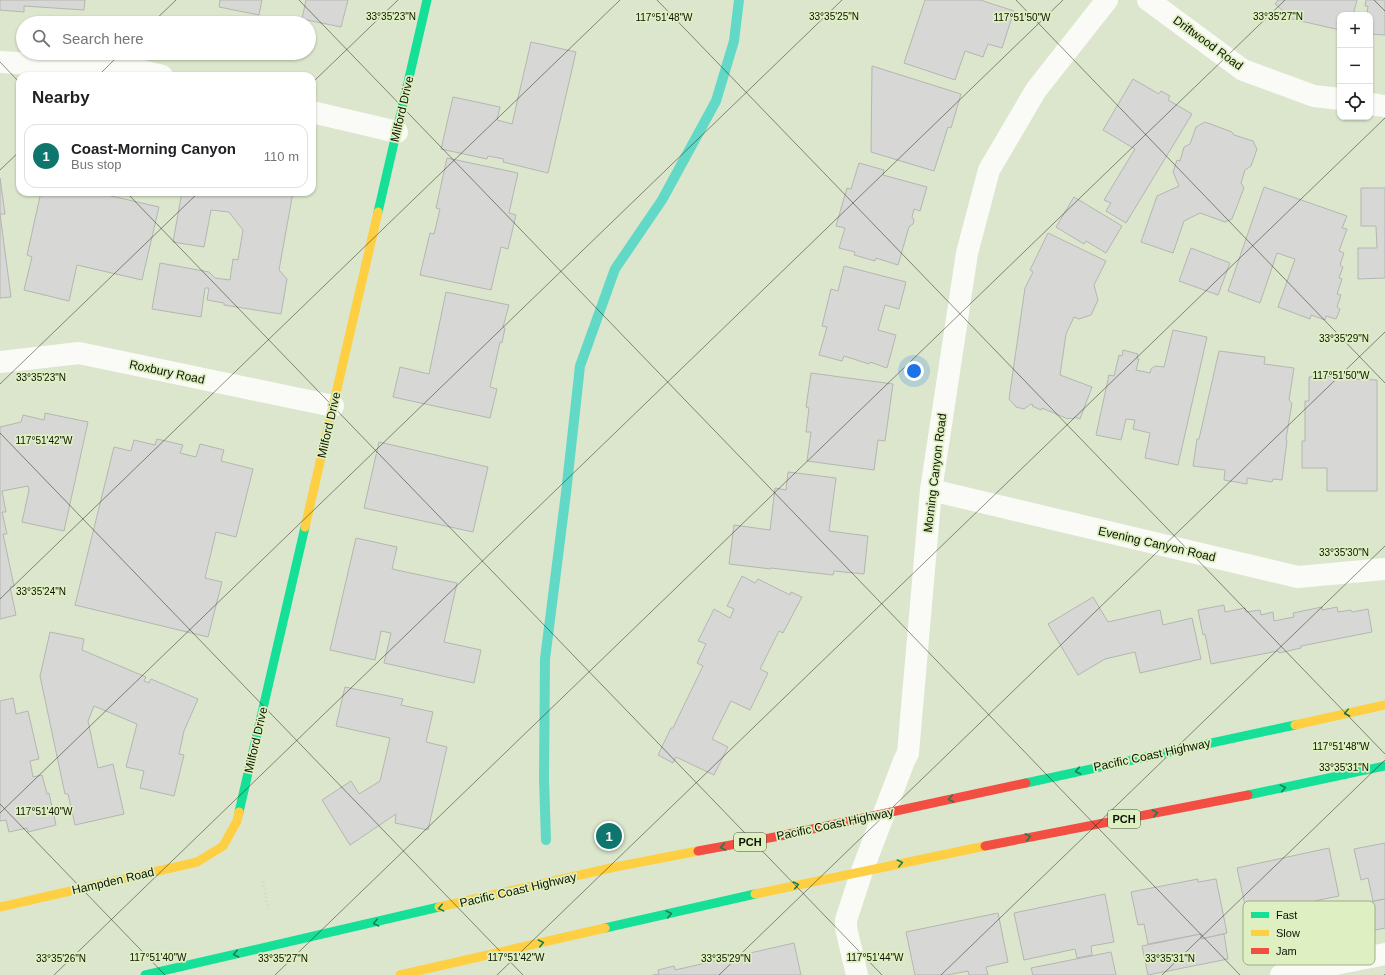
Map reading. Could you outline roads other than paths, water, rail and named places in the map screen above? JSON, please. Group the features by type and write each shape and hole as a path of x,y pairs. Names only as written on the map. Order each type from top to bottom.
{"main road":[{"name":"Milford Drive","path":"223,846 237,821 428,0"},
{"name":"Pacific Coast Highway","path":"145,975 615,867 780,836 1385,706"},
{"name":"PCH","path":"400,975 947,852 1210,803 1385,766"},
{"name":"Hampden Road","path":"0,907 197,862 223,846"}],"street":[{"name":"Morning Canyon Road","path":"857,975 846,928 846,920 862,871 908,753 931,490 967,253 989,170 1036,90 1107,0"},
{"name":"Driftwood Road","path":"1148,0 1243,70 1314,96 1337,99"},
{"path":"0,62 138,70 146,72"},
{"path":"1373,104 1385,106"},
{"path":"316,113 397,132"},
{"name":"Roxbury Road","path":"0,362 79,353 333,406"},
{"name":"Evening Canyon Road","path":"931,490 1298,577 1385,569"},
{"path":"1375,956 1385,954"},
{"path":"1281,975 1331,965"}],"waterway":[{"path":"546,840 544,779 545,659 580,366 615,269 662,200 716,101 734,41 739,0"}],"place":[{"name":"Coast-Morning Canyon","path":"609,836"}]}
